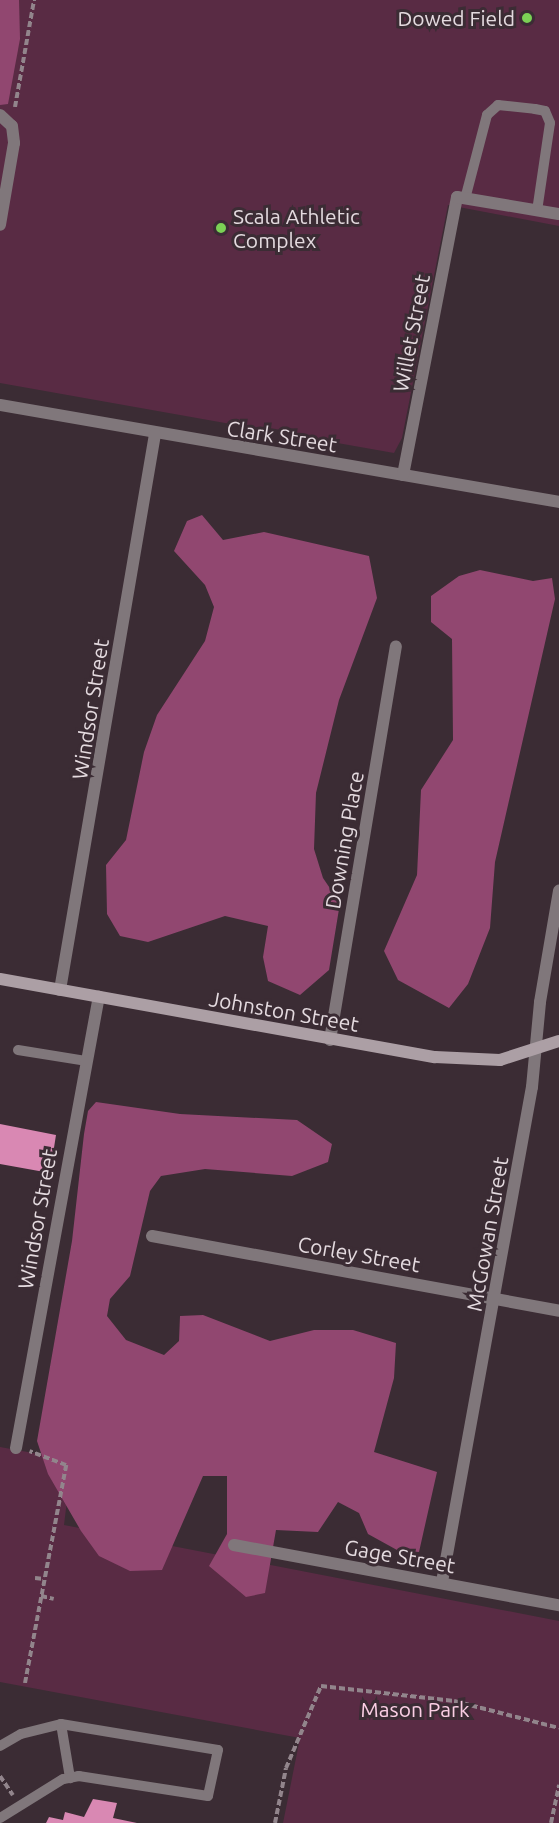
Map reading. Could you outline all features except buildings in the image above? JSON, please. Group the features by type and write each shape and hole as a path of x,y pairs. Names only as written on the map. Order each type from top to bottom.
{"main road":[{"name":"Johnston Street","path":"0,979 330,1040 467,1061 500,1060 539,1050 559,1041"}],"street":[{"path":"0,115 12,126 14,143 0,225"},
{"path":"461,198 559,214"},
{"name":"Willet Street","path":"403,475 461,198"},
{"name":"Clark Street","path":"0,405 155,434 559,502"},
{"name":"Windsor Street","path":"60,990 155,434"},
{"name":"Downing Place","path":"330,1040 396,647"},
{"name":"McGowan Street","path":"442,1582 539,1050 540,1002 559,891"},
{"name":"Windsor Street","path":"16,1448 99,997"},
{"name":"Corley Street","path":"152,1236 559,1311"},
{"name":"Gage Street","path":"234,1545 559,1605"}],"lane":[{"path":"461,198 487,115 498,105 535,109 545,111 550,123 537,211"},
{"path":"18,1050 87,1061"},
{"path":"61,1724 70,1778"},
{"path":"0,1746 21,1734 61,1724 218,1750 208,1796 98,1777 70,1778 0,1818"}],"path":[{"path":"12,126 34,0"},
{"path":"16,1448 66,1466 25,1683"},
{"path":"35,1578 44,1580"},
{"path":"41,1596 54,1599"},
{"path":"275,1823 286,1768 321,1686 454,1701 559,1728"},
{"path":"0,1776 20,1805"},
{"path":"551,1823 559,1785"}],"green space":[{"name":"Scala Athletic Complex","path":"0,0 559,0 559,226 448,205 402,438 394,453 0,383"},
{"name":"Mason Park","path":"0,1447 72,1460 64,1525 559,1621 559,1823 283,1823 300,1738 0,1682"}],"shaded area":[{"path":"0,0 19,0 20,39 8,104 0,105"},
{"path":"202,515 223,540 264,532 369,556 377,598 339,700 316,793 314,849 323,878 340,903 329,970 300,995 268,981 263,957 268,926 225,916 148,942 120,936 107,914 106,865 126,840 144,752 157,715 205,641 214,607 205,585 174,551 187,521"},
{"path":"480,570 533,581 552,578 555,599 495,862 490,928 468,984 449,1008 398,980 384,951 417,875 421,790 453,740 452,639 431,622 431,596 459,576"},
{"path":"96,1102 180,1114 297,1120 332,1144 328,1162 292,1176 205,1169 161,1176 150,1191 130,1276 110,1299 107,1316 126,1340 164,1355 179,1341 180,1316 203,1315 270,1341 314,1330 353,1330 396,1343 394,1378 374,1452 437,1472 419,1552 397,1550 368,1534 359,1513 338,1502 318,1532 276,1530 265,1593 246,1597 209,1566 227,1534 227,1476 203,1476 162,1570 130,1571 99,1556 81,1531 48,1474 37,1441 72,1241 88,1111"}],"place":[{"name":"Dowed Field","path":"527,18"},
{"name":"Scala Athletic Complex","path":"221,228"}]}
